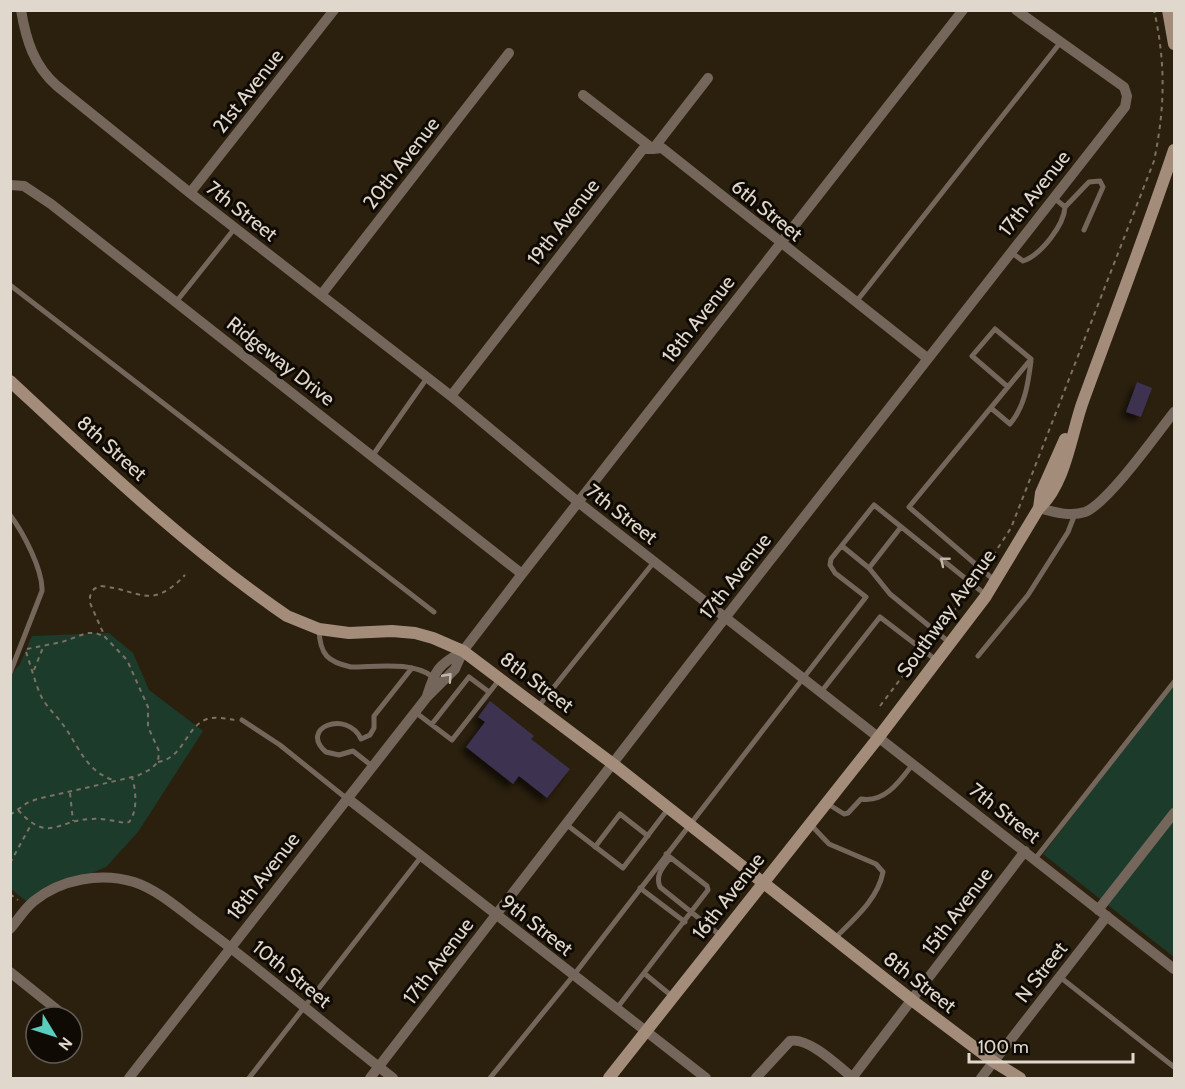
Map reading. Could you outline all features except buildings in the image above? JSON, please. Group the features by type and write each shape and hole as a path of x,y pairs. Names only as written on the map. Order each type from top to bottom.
{"main road":[{"path":"1168,10 1174,44"},
{"name":"Southway Avenue","path":"878,738 986,596 1039,508 1041,493 1082,405 1134,269 1174,150"},
{"name":"8th Street","path":"10,381 164,522 274,607 288,616 319,629 349,633 415,633 442,641 463,651 613,764 913,1001 994,1062 1020,1078"},
{"name":"16th Avenue","path":"609,1078 878,738"}],"street":[{"name":"7th Street","path":"21,10 31,50 52,81 190,193 451,396 578,502 1174,969"},
{"name":"21st Avenue","path":"190,193 334,10"},
{"name":"18th Avenue","path":"129,1078 346,798 427,697 455,669 463,651 522,574 963,10"},
{"path":"1016,10 1060,43"},
{"name":"17th Avenue","path":"370,1078 927,358 1125,107 1127,96 1124,87 1060,43"},
{"name":"20th Avenue","path":"321,295 508,53"},
{"name":"19th Avenue","path":"451,396 643,149 653,148 708,78"},
{"name":"6th Street","path":"583,94 653,148 662,148 927,358"},
{"name":"Ridgeway Drive","path":"13,185 24,186 51,204 522,574"},
{"path":"1039,508 1055,513 1075,514 1086,511 1102,500 1174,412"},
{"name":"18th Avenue","path":"427,697 433,677 443,662 463,651"},
{"name":"9th Street","path":"346,798 645,1033 706,1078"},
{"path":"1102,913 1174,813"},
{"name":"15th Avenue","path":"853,1078 1025,851"},
{"name":"10th Street","path":"10,930 34,901 65,884 99,877 133,882 157,894 230,947 393,1078"},
{"name":"N Street","path":"981,1078 1060,977 1102,913"},
{"path":"10,972 51,1005"},
{"path":"756,1078 790,1041 797,1039 807,1043 853,1078"}],"lane":[{"path":"856,302 1060,43"},
{"path":"1011,252 1023,261 1041,250 1062,221 1065,207 1089,182 1100,181 1103,187 1084,230"},
{"path":"1053,198 1065,207"},
{"path":"176,302 235,228"},
{"path":"10,285 434,612"},
{"path":"1008,387 972,356 995,329 1031,359"},
{"path":"995,581 909,507 1031,359"},
{"path":"991,408 1010,424 1015,418 1027,388 1031,359"},
{"path":"373,455 427,378"},
{"path":"721,936 665,892 658,883 660,872 688,824 866,597 835,573 830,565 831,559 874,505 986,596"},
{"path":"978,656 1028,595 1068,532 1075,514"},
{"path":"10,515 20,528 43,581 42,591 23,648 10,673"},
{"path":"868,568 901,527"},
{"path":"842,546 868,568 890,594 950,643"},
{"path":"538,708 654,562"},
{"path":"820,692 880,617 937,661"},
{"path":"319,629 325,655 343,665 412,668 426,672 433,677"},
{"path":"361,739 356,730 341,724 328,724 318,733 318,742 326,752 339,755 353,750 361,739 370,735 374,728 375,716 412,668"},
{"path":"432,724 469,676 489,692"},
{"path":"415,712 452,740 500,678"},
{"path":"1035,859 1174,682"},
{"path":"242,720 280,745 346,798"},
{"path":"353,750 372,766"},
{"path":"826,803 844,814 849,813 861,799 868,801 888,794 912,764"},
{"path":"567,825 623,868 669,808"},
{"path":"595,847 620,814 648,836"},
{"path":"810,824 829,844 876,864 883,872 881,882 872,897 834,939"},
{"path":"490,1078 573,976 640,888 668,856"},
{"path":"616,1010 708,890 707,886 668,856"},
{"path":"249,1078 421,857"},
{"path":"640,888 685,922"},
{"path":"645,974 674,997"},
{"path":"1060,977 1174,1067"}],"path":[{"path":"987,565 1011,528 1154,161 1162,124 1164,85 1154,10"},
{"path":"158,762 159,751 148,727 148,707 127,660 105,637 90,603 90,596 94,589 100,586 148,597 170,588 185,575"},
{"path":"105,637 96,633 87,633 44,645 23,648 41,696 64,726 87,764 105,778 115,781"},
{"path":"33,672 44,645"},
{"path":"10,815 37,799 132,777 151,769 158,762 166,760 179,751 196,727 205,719 242,720"},
{"path":"18,810 32,823 46,829 90,818 129,822 135,812 135,787 132,777"},
{"path":"70,792 74,821"},
{"path":"10,863 32,823"}],"green space":[{"path":"109,633 133,653 149,690 203,731 138,832 106,867 26,901 11,889 11,675 20,664 32,636"},
{"path":"1174,681 1174,957 1043,854"}]}
